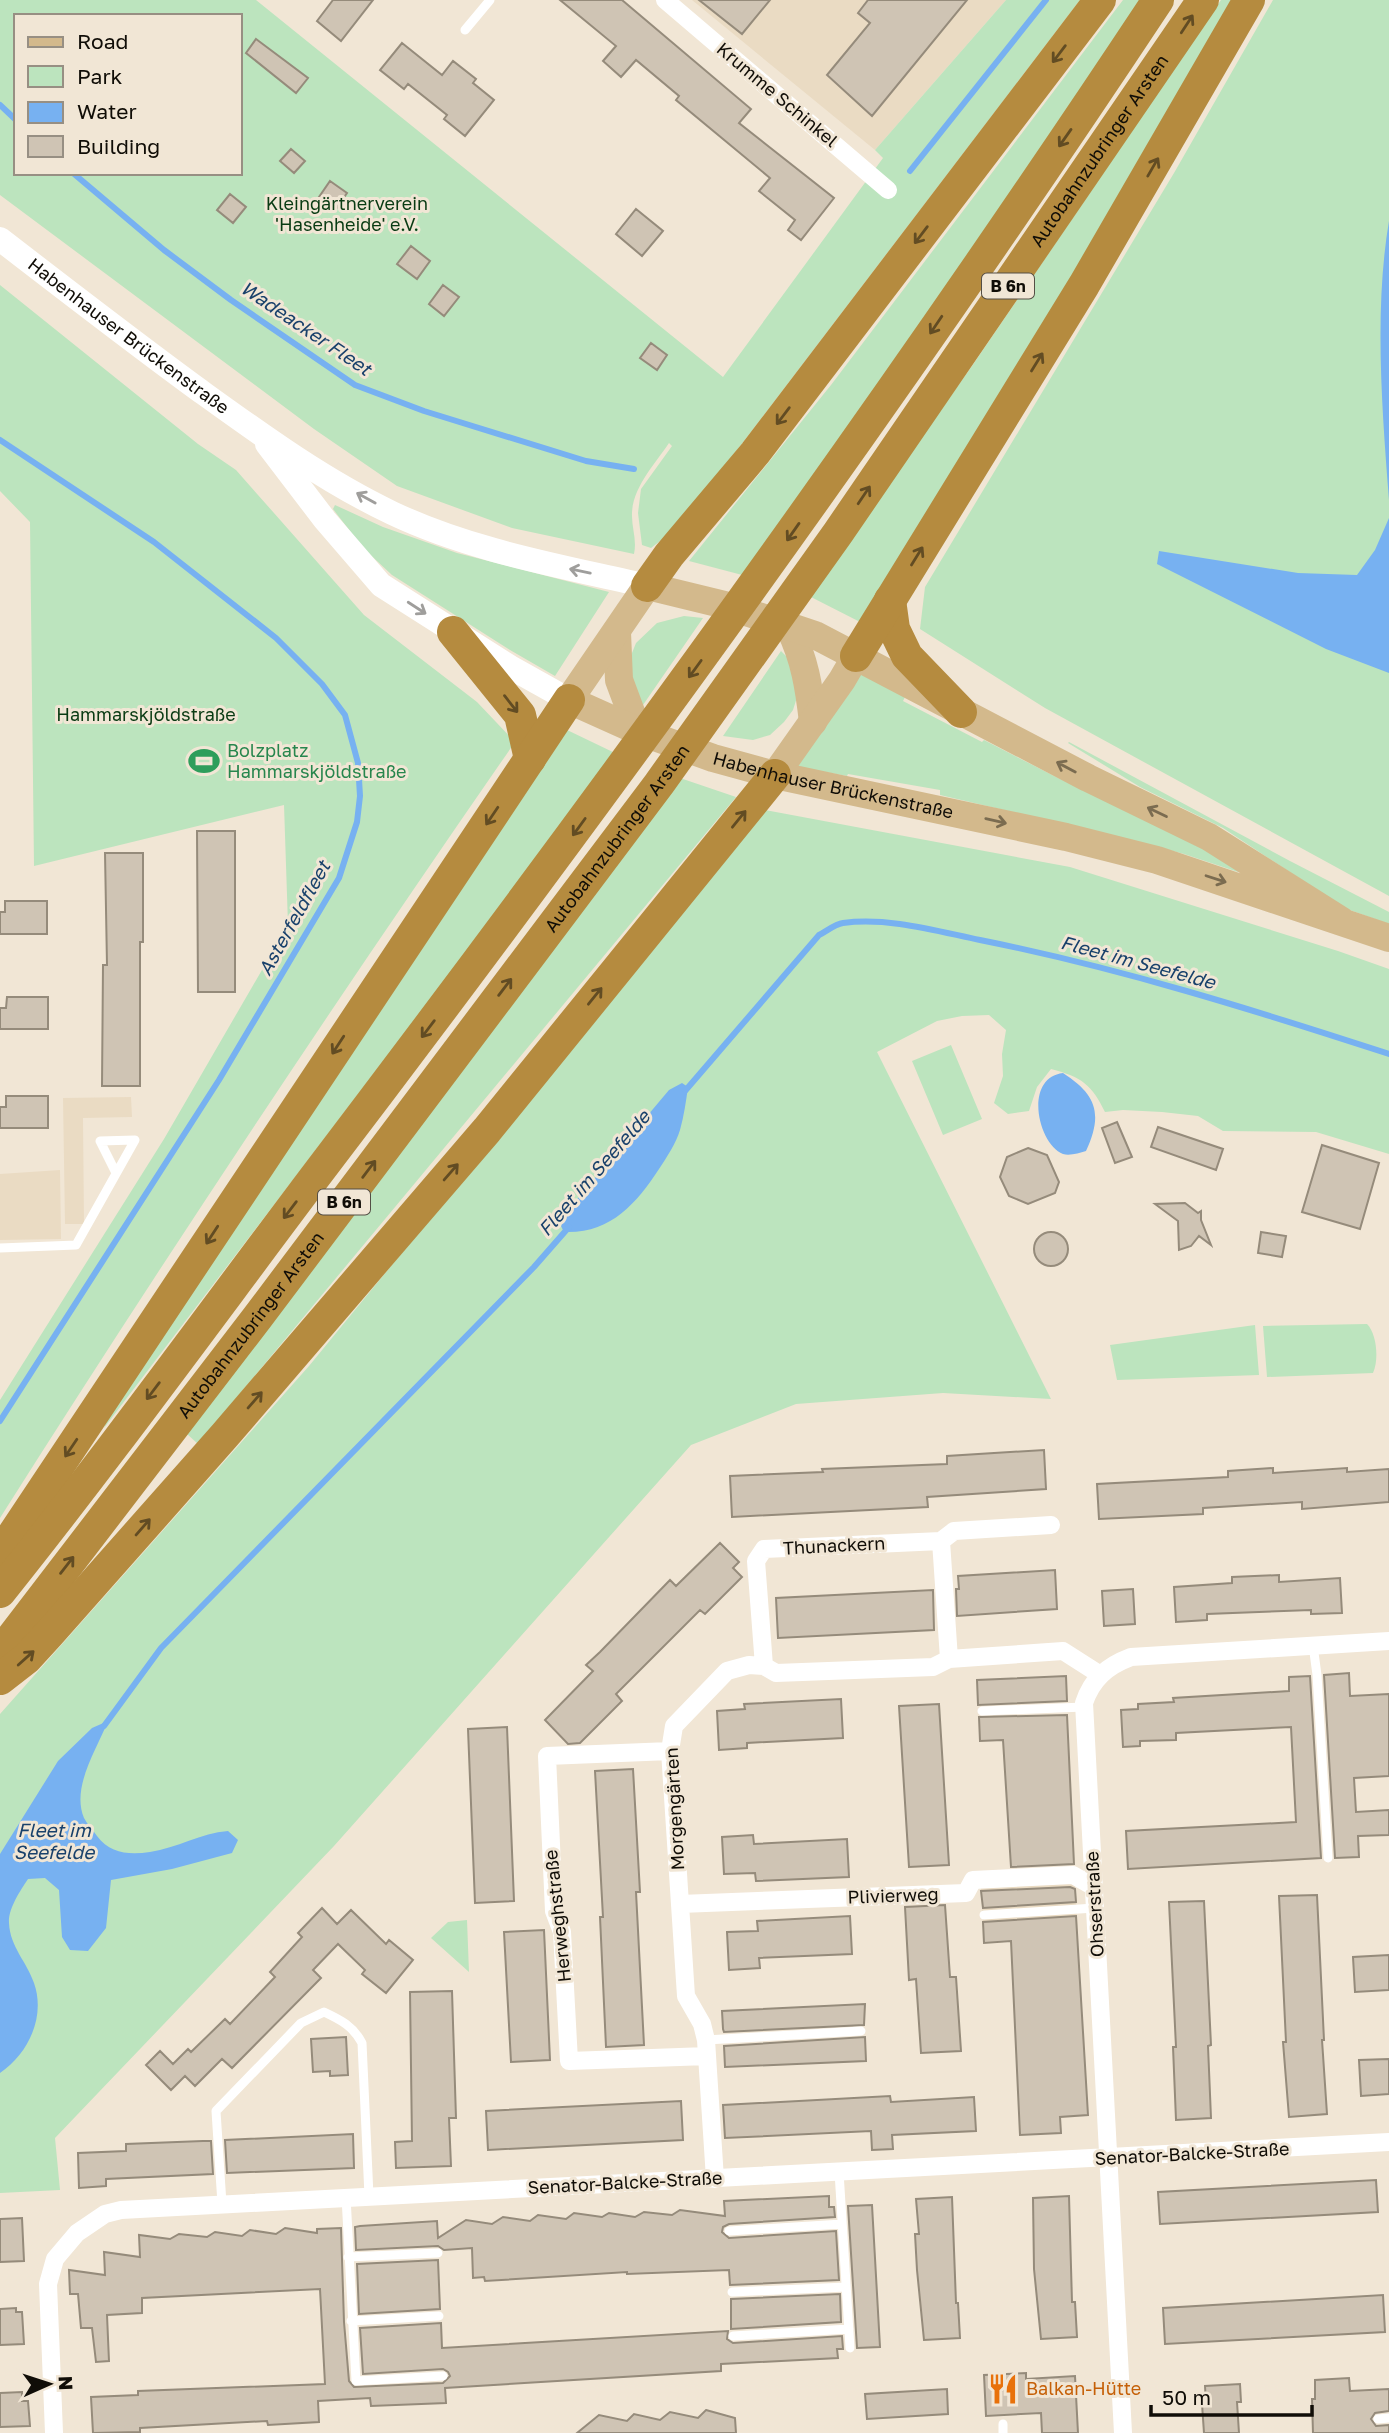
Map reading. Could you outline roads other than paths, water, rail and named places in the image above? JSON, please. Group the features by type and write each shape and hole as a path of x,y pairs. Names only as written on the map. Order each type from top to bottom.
{"highway":[{"path":"647,586 669,555 755,453 1100,0"},
{"name":"Autobahnzubringer Arsten","path":"0,1592 556,859 724,629 837,471 1158,0"},
{"name":"Autobahnzubringer Arsten","path":"0,1653 257,1318 652,794 838,533 1203,0"},
{"path":"856,656 1084,285 1249,0"},
{"path":"890,600 894,629 916,677 961,712"},
{"path":"453,632 520,715 530,759"},
{"path":"0,1554 569,700"},
{"path":"0,1679 27,1658 225,1435 486,1130 775,775"}],"main road":[{"name":"Habenhauser Brückenstraße","path":"0,239 99,317 258,432 392,513 530,561 703,599 802,638 916,677"},
{"name":"Habenhauser Brückenstraße","path":"258,432 325,520 382,585 453,632 569,700 626,718 713,758 838,789 1066,836 1157,860 1389,937"},
{"path":"569,700 647,586"},
{"path":"617,632 619,680 626,718"},
{"path":"802,638 813,722"},
{"path":"775,775 856,656"},
{"name":"Habenhauser Brückenstraße","path":"961,712 1209,838 1342,921"}],"street":[{"name":"Krumme Schinkel","path":"665,0 888,190"},
{"name":"Thunackern","path":"764,1666 757,1561 764,1549 941,1541 954,1531 1051,1525"},
{"path":"941,1541 949,1659"},
{"path":"1100,1674 1131,1657 1389,1641"},
{"name":"Morgengärten","path":"715,2179 707,2048 702,2024 686,1996 670,1751 674,1727 727,1671 738,1667 764,1666 776,1673 933,1667 949,1659 1063,1651 1100,1674"},
{"name":"Ohserstraße","path":"1100,1674 1088,1690 1084,1707 1123,2433"},
{"name":"Herweghstraße","path":"670,1751 547,1756 554,1911 562,1932 569,2062 707,2048"},
{"name":"Plivierweg","path":"680,1904 966,1893 973,1880 1073,1875 1094,1887"},
{"name":"Senator-Balcke-Straße","path":"54,2433 48,2284 54,2259 77,2233 105,2214 121,2210 1389,2142"}],"lane":[{"path":"465,30 490,0"},
{"path":"0,1248 76,1245 135,1140 100,1141 116,1173"},
{"path":"1313,1645 1328,1858"},
{"path":"982,1712 1084,1707"},
{"path":"984,1915 1095,1908"},
{"path":"222,2204 216,2111 301,2023 324,2012 355,2030 362,2043 369,2196"},
{"path":"707,2048 861,2031"},
{"path":"839,2172 850,2348"},
{"path":"346,2197 356,2381 443,2376"},
{"path":"729,2231 842,2224"},
{"path":"348,2257 438,2253"},
{"path":"732,2292 846,2287"},
{"path":"351,2321 439,2316"},
{"path":"733,2336 849,2329"},
{"path":"1378,2419 1389,2418"}],"water":[{"path":"1389,221 1389,500 1382,395 1381,324 1384,255"},
{"path":"1389,518 1389,673 1326,649 1157,564 1159,551 1298,573 1357,575 1375,550"},
{"path":"1063,1073 1083,1089 1094,1106 1094,1126 1086,1151 1072,1154 1063,1154 1054,1148 1041,1126 1039,1112 1039,1098 1043,1086 1050,1078"},
{"path":"682,1083 688,1087 678,1135 665,1160 641,1194 608,1222 595,1228 564,1232 561,1226 568,1210 669,1090"},
{"name":"Fleet im Seefelde","path":"108,1721 87,1768 81,1794 84,1818 102,1842 114,1850 135,1853 160,1850 228,1831 238,1840 232,1853 172,1869 111,1880 106,1928 88,1951 70,1950 62,1937 59,1890 45,1878 28,1879 12,1906 9,1923 12,1940 34,1983 38,2009 32,2034 26,2045 19,2056 0,2073 0,1854 58,1761 92,1728"}],"waterway":[{"path":"910,171 1046,0"},
{"name":"Wadeacker Fleet","path":"0,105 14,118"},
{"name":"Wadeacker Fleet","path":"75,175 164,250 231,300 355,385 424,411 586,461 634,469"},
{"name":"Asterfeldfleet","path":"0,440 154,542 276,638 322,684 345,715 358,763 360,796 357,822 339,878 219,1080 0,1421"},
{"name":"Fleet im Seefelde","path":"685,1091 819,935 840,924 860,922 895,923 929,929 1084,963 1237,1006 1389,1054"},
{"name":"Fleet im Seefelde","path":"104,1726 161,1648 534,1267 569,1227"}],"place":[{"name":"Bolzplatz Hammarskjöldstraße","path":"204,761"},
{"name":"Balkan-Hütte","path":"1003,2389"}],"park label":[{"name":"Kleingärtnerverein 'Hasenheide' e.V.","path":"347,214"},
{"name":"Hammarskjöldstraße","path":"146,715"}]}
